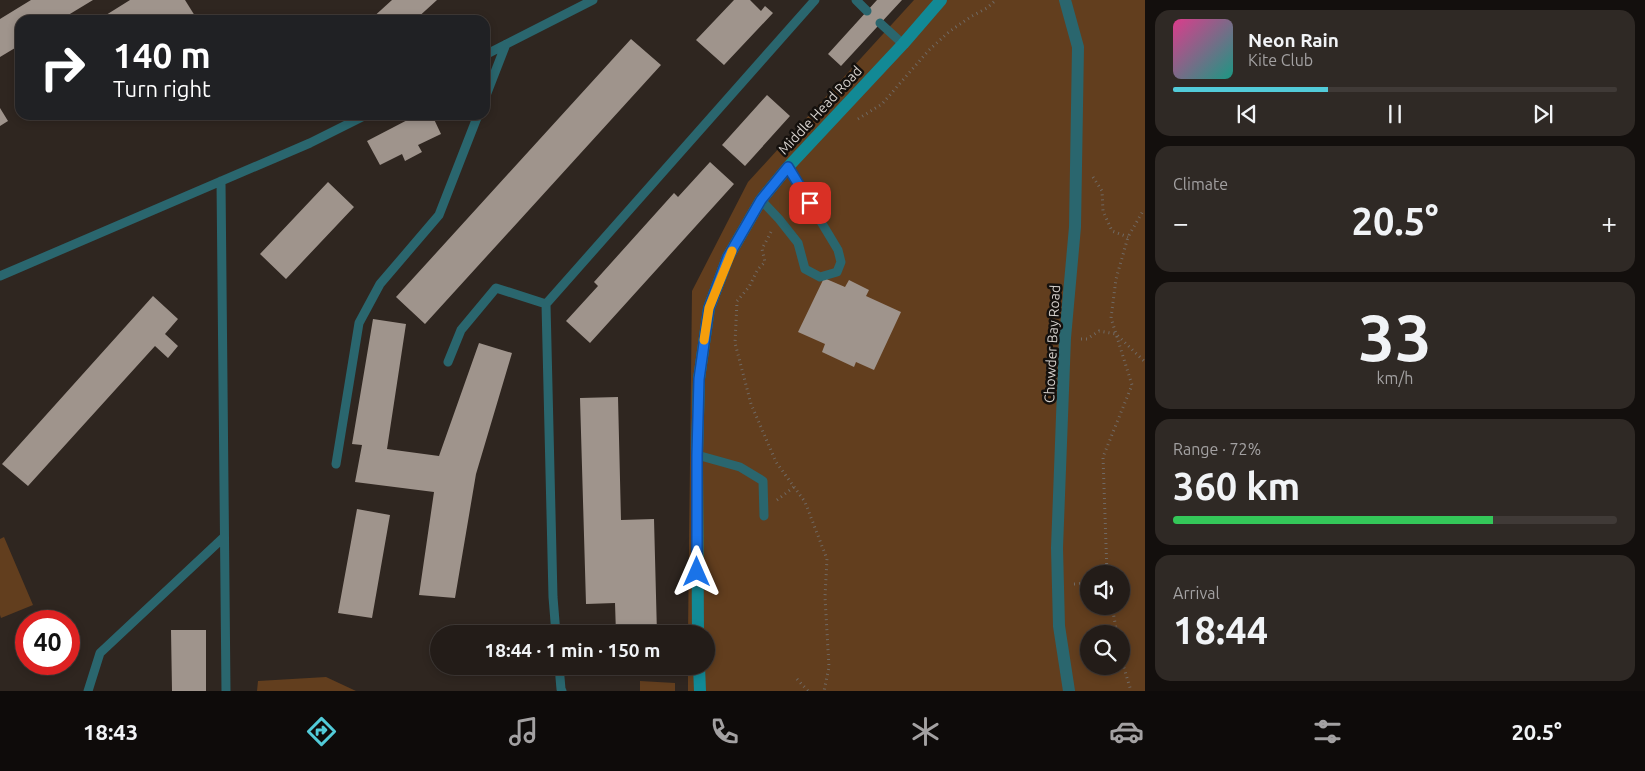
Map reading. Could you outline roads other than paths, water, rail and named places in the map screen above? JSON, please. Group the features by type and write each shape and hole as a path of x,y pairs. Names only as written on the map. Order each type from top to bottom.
{"street":[{"name":"Middle Head Road","path":"698,625 697,455 699,379 709,308 728,257 761,200 788,167 903,44 941,0"},
{"name":"Chowder Bay Road","path":"1065,0 1078,47 1075,227 1066,338 1057,548 1059,626 1069,691"},
{"path":"699,675 700,691"}],"lane":[{"path":"490,52 594,0"},
{"path":"555,625 546,304 815,0"},
{"path":"856,0 867,11"},
{"path":"880,23 903,44"},
{"path":"490,85 506,44"},
{"path":"0,276 310,143 356,120"},
{"path":"336,464 359,323 380,284 440,215 476,120"},
{"path":"761,200 798,243 805,270 820,277 838,272 841,262 838,250 788,167"},
{"path":"221,182 226,691"},
{"path":"448,362 461,330 496,288 546,304"},
{"path":"697,455 740,468 763,481 764,516"},
{"path":"88,691 100,653 224,537"},
{"path":"560,675 562,691"}]}
